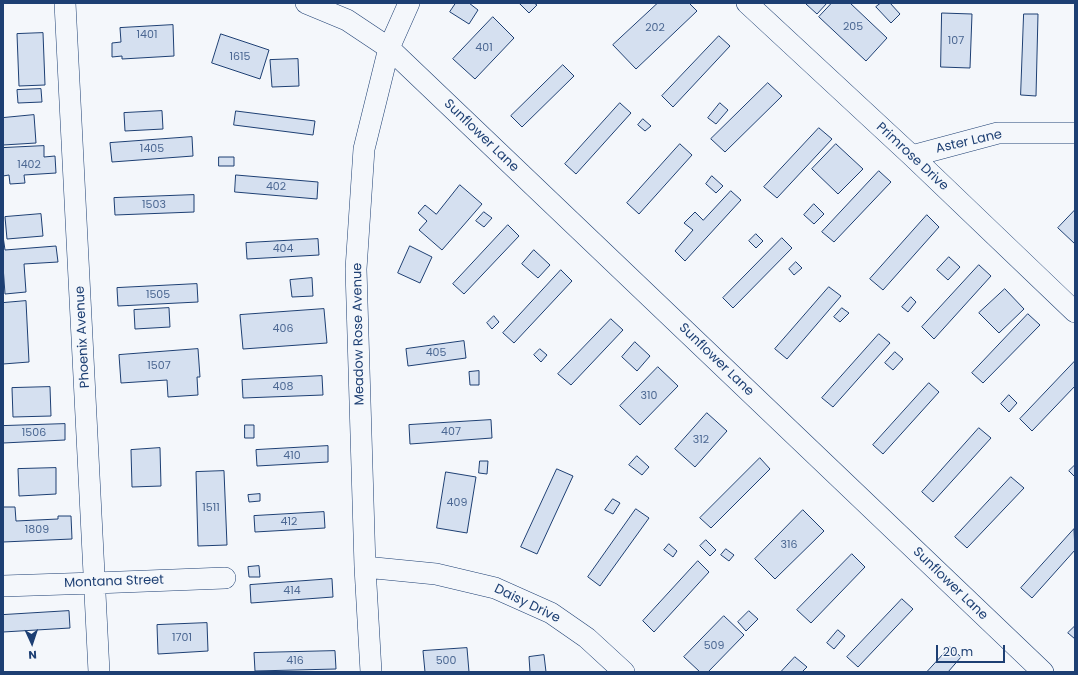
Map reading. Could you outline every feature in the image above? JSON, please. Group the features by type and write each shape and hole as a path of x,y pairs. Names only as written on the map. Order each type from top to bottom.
{"street":[{"name":"Phoenix Avenue","path":"65,3 99,672"},
{"name":"Sunflower Lane","path":"306,3 347,20 389,48 1043,672"},
{"name":"Meadow Rose Avenue","path":"371,672 365,567 356,269 364,149 389,48 409,3"},
{"name":"Primrose Drive","path":"747,3 912,156 1075,312"},
{"name":"Aster Lane","path":"912,156 998,133 1075,133"},
{"name":"Daisy Drive","path":"365,567 436,574 495,588 551,613 587,638 624,672"},
{"name":"Montana Street","path":"3,586 225,578"}],"building":[{"path":"456,3 469,3 478,10 469,24 450,12"},
{"path":"534,3 537,5 529,13 520,4"},
{"path":"658,3 689,3 697,11 636,69 613,45"},
{"path":"806,3 827,3 817,14"},
{"path":"832,3 850,3 887,38 866,61 819,17"},
{"path":"881,3 890,3 900,14 891,23 876,7"},
{"path":"942,13 972,14 970,68 941,67"},
{"path":"1024,14 1038,14 1036,96 1021,95"},
{"path":"493,17 514,38 475,79 453,59"},
{"path":"173,25 174,56 122,59 122,56 112,57 112,43 121,42 120,28"},
{"path":"43,33 45,85 19,86 17,34"},
{"path":"221,34 269,50 260,79 212,63"},
{"path":"719,36 730,46 673,107 662,96"},
{"path":"298,59 299,86 272,87 270,60"},
{"path":"563,65 574,76 522,127 511,116"},
{"path":"768,83 782,96 725,152 711,139"},
{"path":"41,89 42,102 18,103 17,90"},
{"path":"620,103 631,113 576,174 565,164"},
{"path":"720,103 728,110 716,124 708,118"},
{"path":"162,111 163,129 125,131 124,113"},
{"path":"236,111 315,121 313,135 234,125"},
{"path":"34,115 36,143 3,145 3,118"},
{"path":"643,119 651,126 645,131 638,125"},
{"path":"819,128 832,139 777,198 764,187"},
{"path":"192,137 193,156 112,162 110,143"},
{"path":"680,144 692,155 639,214 627,203"},
{"path":"836,144 863,169 838,194 812,169"},
{"path":"44,146 44,157 55,156 56,173 24,175 25,183 10,184 9,175 3,176 3,148"},
{"path":"219,157 234,157 234,166 219,166"},
{"path":"879,171 891,182 834,242 822,232"},
{"path":"236,175 318,182 317,199 235,192"},
{"path":"712,176 723,186 716,193 706,184"},
{"path":"460,185 482,204 442,250 419,230 427,221 418,213 425,205 436,214"},
{"path":"731,191 741,200 685,261 675,251 693,230 684,223 695,212 703,220"},
{"path":"194,195 194,212 115,215 114,198"},
{"path":"814,204 824,214 814,224 804,215"},
{"path":"1075,210 1075,244 1058,228"},
{"path":"484,212 492,218 484,227 476,221"},
{"path":"41,214 43,236 7,239 5,217"},
{"path":"927,215 939,227 883,290 870,279"},
{"path":"508,225 519,236 464,294 453,284"},
{"path":"756,234 763,241 756,248 749,241"},
{"path":"3,236 5,250 56,246 58,262 24,264 26,292 5,294"},
{"path":"782,238 792,248 733,308 723,298"},
{"path":"318,239 319,255 247,259 246,243"},
{"path":"410,246 432,257 420,283 398,273"},
{"path":"534,250 550,265 538,278 522,264"},
{"path":"949,257 960,267 948,280 937,270"},
{"path":"796,262 802,268 794,275 789,269"},
{"path":"979,265 991,276 934,339 922,327"},
{"path":"561,270 572,281 514,343 503,333"},
{"path":"312,278 313,296 292,297 290,280"},
{"path":"197,284 198,302 118,306 117,288"},
{"path":"829,287 841,296 787,359 775,349"},
{"path":"1005,289 1024,309 999,333 979,313"},
{"path":"911,297 916,302 908,312 902,307"},
{"path":"26,301 29,362 3,364 3,303"},
{"path":"169,308 170,327 135,329 134,310"},
{"path":"842,308 849,313 840,322 834,317"},
{"path":"324,309 327,343 243,349 240,315"},
{"path":"1028,314 1040,325 983,383 972,373"},
{"path":"494,316 499,322 492,329 487,323"},
{"path":"611,319 623,330 571,385 558,374"},
{"path":"879,334 890,343 833,407 822,398"},
{"path":"464,341 466,358 408,366 406,349"},
{"path":"635,342 650,356 637,371 622,357"},
{"path":"198,349 200,377 197,377 198,395 168,397 167,380 121,383 119,355"},
{"path":"540,349 547,355 541,362 534,355"},
{"path":"895,352 903,359 893,370 885,363"},
{"path":"1075,361 1075,386 1032,431 1020,419"},
{"path":"658,367 678,386 640,425 620,406"},
{"path":"479,371 479,385 470,385 469,372"},
{"path":"322,376 323,395 243,398 242,380"},
{"path":"929,383 939,392 883,454 873,445"},
{"path":"50,387 51,416 13,417 12,388"},
{"path":"1009,395 1017,403 1009,412 1001,404"},
{"path":"707,413 727,431 695,467 675,449"},
{"path":"491,420 492,438 410,444 409,425"},
{"path":"65,424 65,440 3,443 3,426"},
{"path":"245,425 254,425 254,438 245,438"},
{"path":"979,428 991,438 933,502 922,492"},
{"path":"328,446 328,462 257,466 256,450"},
{"path":"160,448 161,486 132,487 131,450"},
{"path":"637,456 649,467 642,475 629,465"},
{"path":"760,458 770,469 711,528 700,518"},
{"path":"480,461 488,461 487,474 479,473"},
{"path":"1075,465 1075,477 1069,471"},
{"path":"56,468 56,494 19,496 18,469"},
{"path":"557,469 573,476 537,554 521,547"},
{"path":"224,471 227,545 198,546 196,472"},
{"path":"446,472 476,477 467,533 437,528"},
{"path":"1011,477 1024,488 967,548 955,537"},
{"path":"260,494 260,501 249,502 248,495"},
{"path":"613,499 620,503 613,514 605,510"},
{"path":"3,507 15,507 16,521 58,519 58,516 71,516 72,539 3,542"},
{"path":"636,509 649,518 600,586 588,577"},
{"path":"803,510 824,531 775,579 755,559"},
{"path":"324,512 325,528 255,532 254,516"},
{"path":"1074,529 1075,550 1032,598 1021,588"},
{"path":"706,540 716,550 710,556 700,546"},
{"path":"669,544 677,551 673,557 664,550"},
{"path":"726,549 734,555 729,561 721,555"},
{"path":"852,554 865,567 811,623 797,610"},
{"path":"698,561 709,572 654,632 643,621"},
{"path":"259,566 260,577 249,577 248,567"},
{"path":"332,579 333,597 251,603 250,585"},
{"path":"902,599 913,609 858,667 847,657"},
{"path":"69,611 70,628 3,632 3,615"},
{"path":"749,611 758,619 746,631 738,622"},
{"path":"724,616 744,635 708,672 700,672 684,657"},
{"path":"207,623 208,651 158,654 157,625"},
{"path":"1075,626 1075,639 1068,633"},
{"path":"838,630 845,636 834,649 827,643"},
{"path":"950,647 961,657 948,672 927,672"},
{"path":"467,648 469,672 425,672 423,651"},
{"path":"335,651 336,669 255,671 254,653"},
{"path":"544,655 546,672 530,672 529,657"},
{"path":"795,657 807,667 802,672 781,672"}]}
